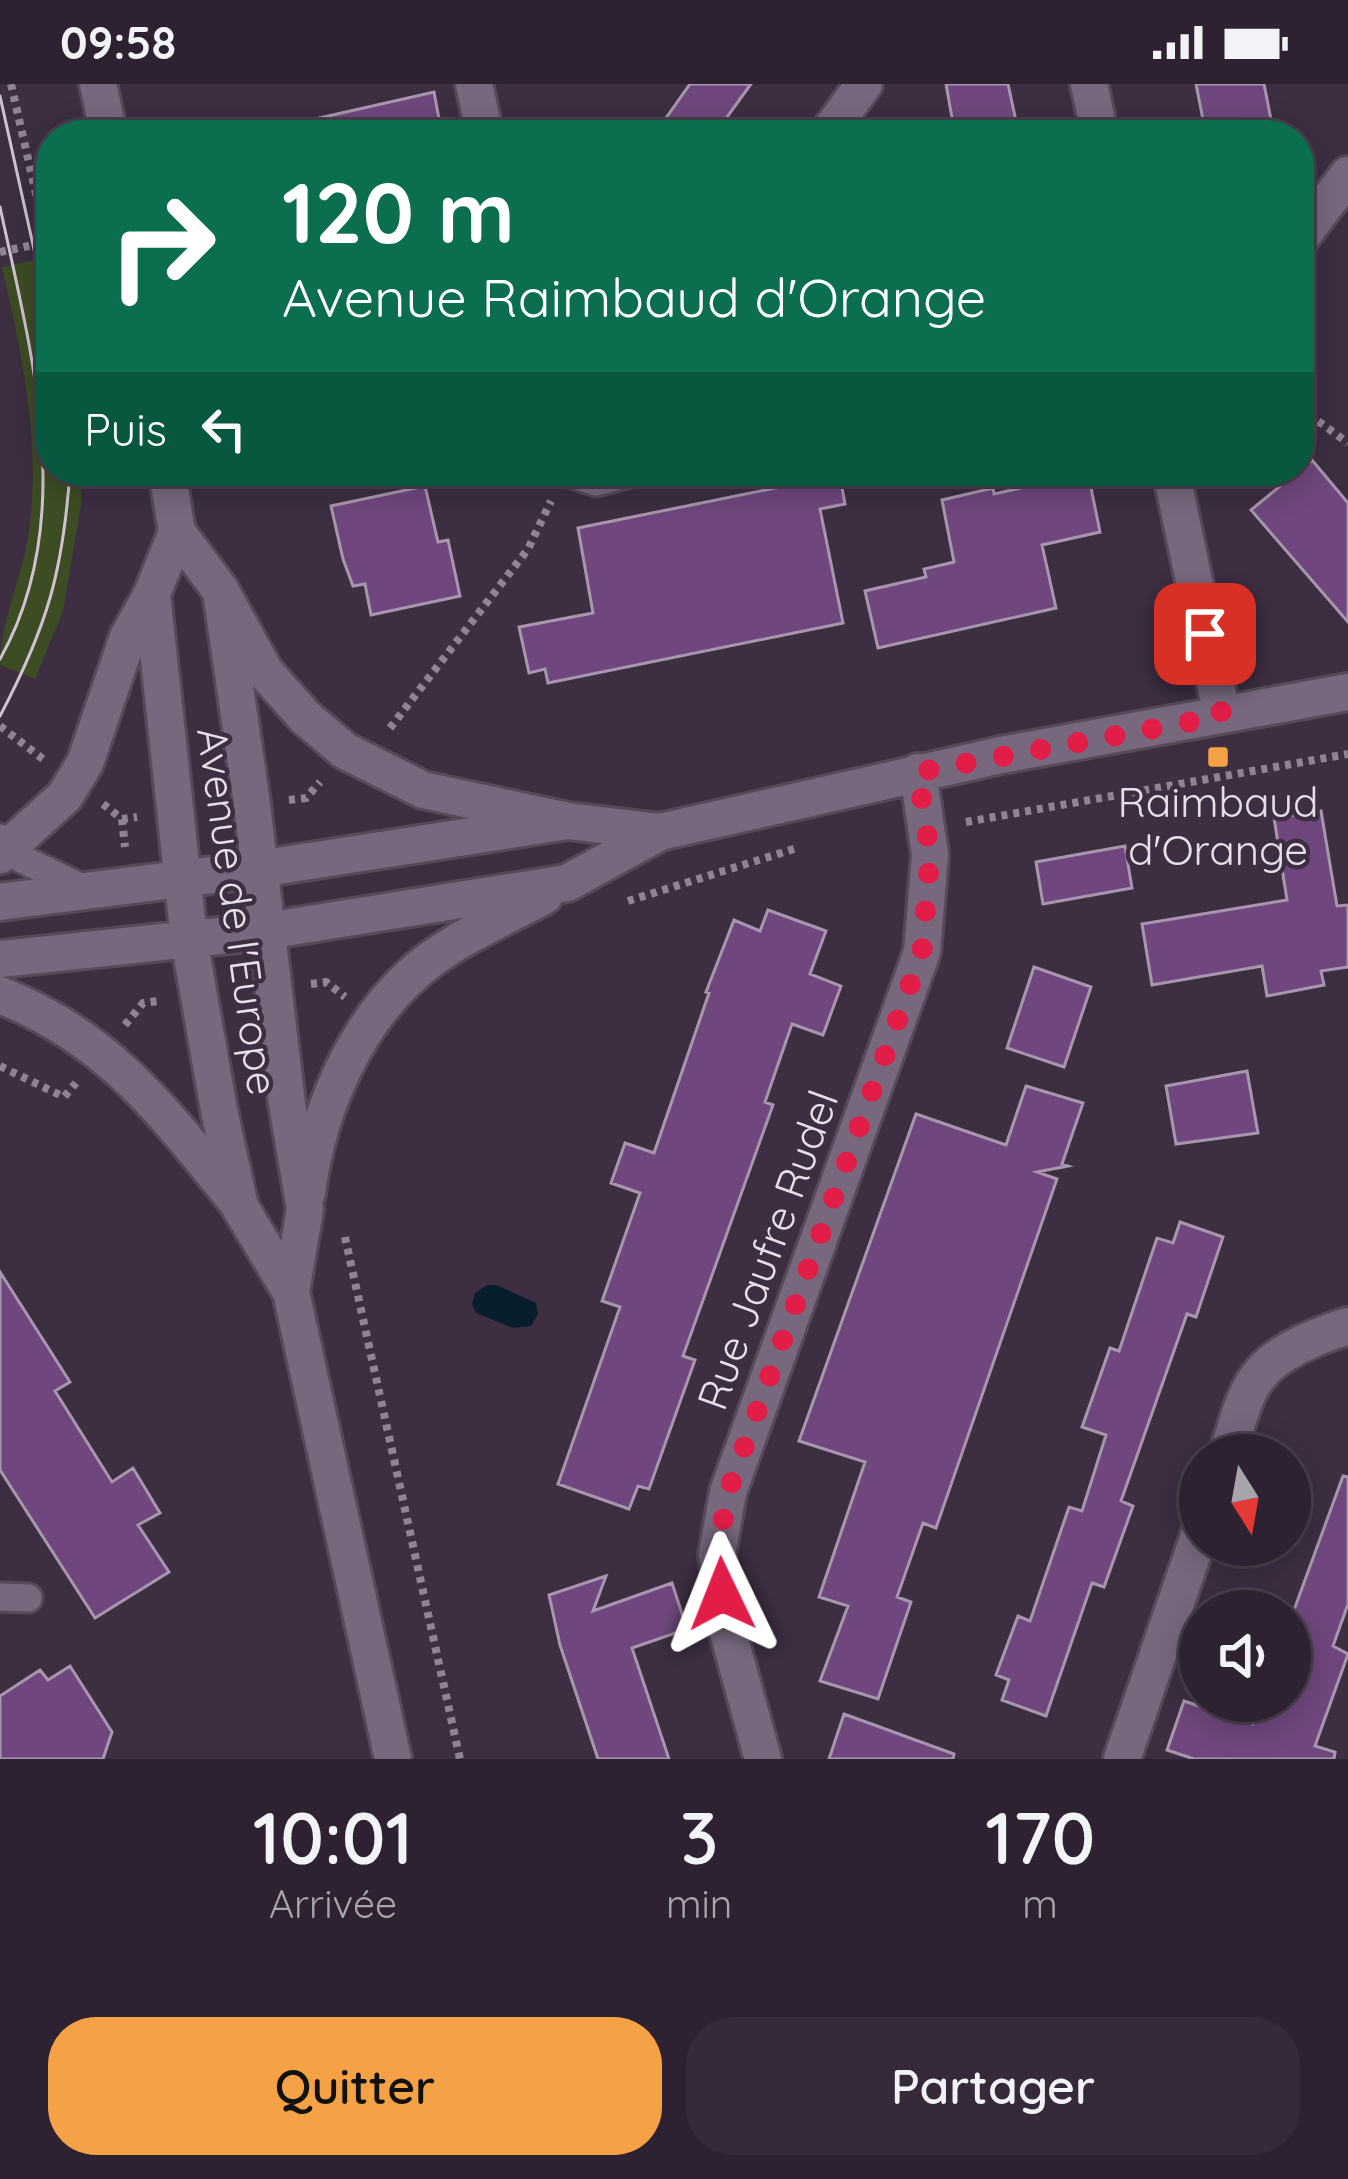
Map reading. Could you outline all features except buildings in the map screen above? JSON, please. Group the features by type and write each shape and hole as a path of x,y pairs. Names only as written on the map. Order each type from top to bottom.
{"street":[{"path":"98,84 106,120"},
{"path":"474,84 482,120"},
{"path":"838,120 864,84"},
{"path":"1089,84 1097,120"},
{"path":"1314,220 1348,175"},
{"name":"Avenue de l'Europe","path":"169,486 177,532 221,591 287,1104 305,1209 291,1292"},
{"path":"1174,486 1222,716"},
{"name":"Avenue de l'Europe","path":"177,532 152,594 197,997 240,1207 291,1292 393,1759"},
{"path":"221,591 265,672 305,718 345,751 423,790 568,821 661,832"},
{"path":"3,847 75,782 128,638 152,594"},
{"path":"305,1209 313,1150 332,1092 374,1020 430,960 661,832 918,772 1348,692"},
{"name":"Rue Jaufre Rudel","path":"764,1759 728,1632 717,1555 728,1492 922,952 930,855 918,772"},
{"path":"0,902 259,869 568,821"},
{"path":"0,959 266,931 567,883"},
{"path":"0,994 37,1009 104,1051 240,1207"},
{"path":"1236,1434 1261,1373 1319,1335 1348,1326"},
{"path":"1122,1759 1189,1566"}],"lane":[{"path":"3,847 84,889"}],"path":[{"path":"11,84 36,194"},
{"path":"0,252 36,244"},
{"path":"1314,418 1348,443"},
{"path":"379,743 528,549 557,486"},
{"path":"926,826 1348,754"},
{"path":"617,906 815,843"},
{"path":"344,1232 460,1759"}],"green space":[{"path":"36,260 36,486 81,486 63,611 35,679 0,665 29,531 33,464 22,365 2,267"}],"water":[{"path":"496,1285 536,1303 538,1314 531,1326 513,1328 476,1313 475,1293"}],"tram line":[{"path":"0,96 36,258"},
{"path":"0,207 36,394"},
{"path":"0,659 24,605 38,550 43,486"},
{"path":"0,716 50,598 68,486"}],"place":[{"name":"Raimbaud d'Orange","path":"1218,757"}],"route":[{"path":"722,1594 717,1555 728,1492 922,952 930,855 918,772 1222,716 1205,634"}]}
